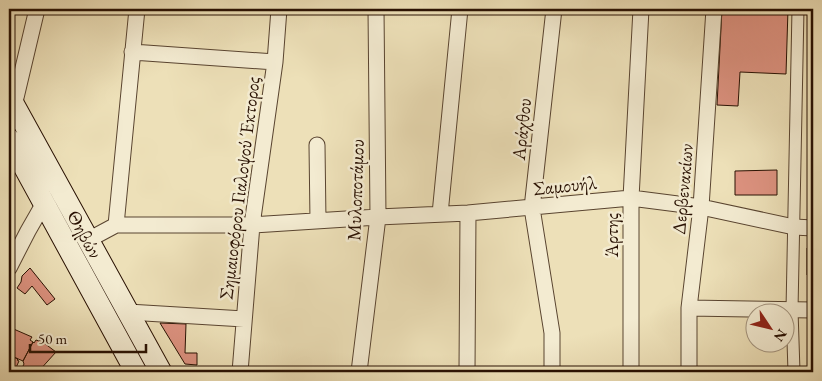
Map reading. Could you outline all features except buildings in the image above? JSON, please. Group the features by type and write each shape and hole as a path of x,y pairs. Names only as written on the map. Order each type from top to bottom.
{"main road":[{"name":"Θηβών","path":"12,101 161,372"},
{"name":"Θηβών","path":"9,139 131,370"}],"street":[{"path":"12,101 37,9"},
{"path":"116,225 137,9"},
{"name":"Σημαιοφόρου Γιαλοψού Έκτορος","path":"240,372 252,225 275,62 279,9"},
{"name":"Μυλοποτάμου","path":"359,372 378,217 376,9"},
{"path":"440,214 460,9"},
{"name":"Αράχθου","path":"552,372 552,334 532,208 554,9"},
{"name":"Άρτης","path":"631,372 631,198 641,9"},
{"name":"Δερβενακίων","path":"689,372 689,308 701,207 714,9"},
{"path":"792,304 798,9"},
{"path":"132,52 275,62"},
{"path":"317,145 318,221"},
{"name":"Σαμουήλ","path":"88,240 116,225 252,225 468,213 631,198 701,207 794,227 813,228"},
{"path":"9,268 44,204"},
{"path":"467,372 468,213"},
{"path":"689,308 744,309"},
{"path":"794,310 813,310"},
{"path":"128,312 244,319"},
{"path":"793,354 794,372"}]}
